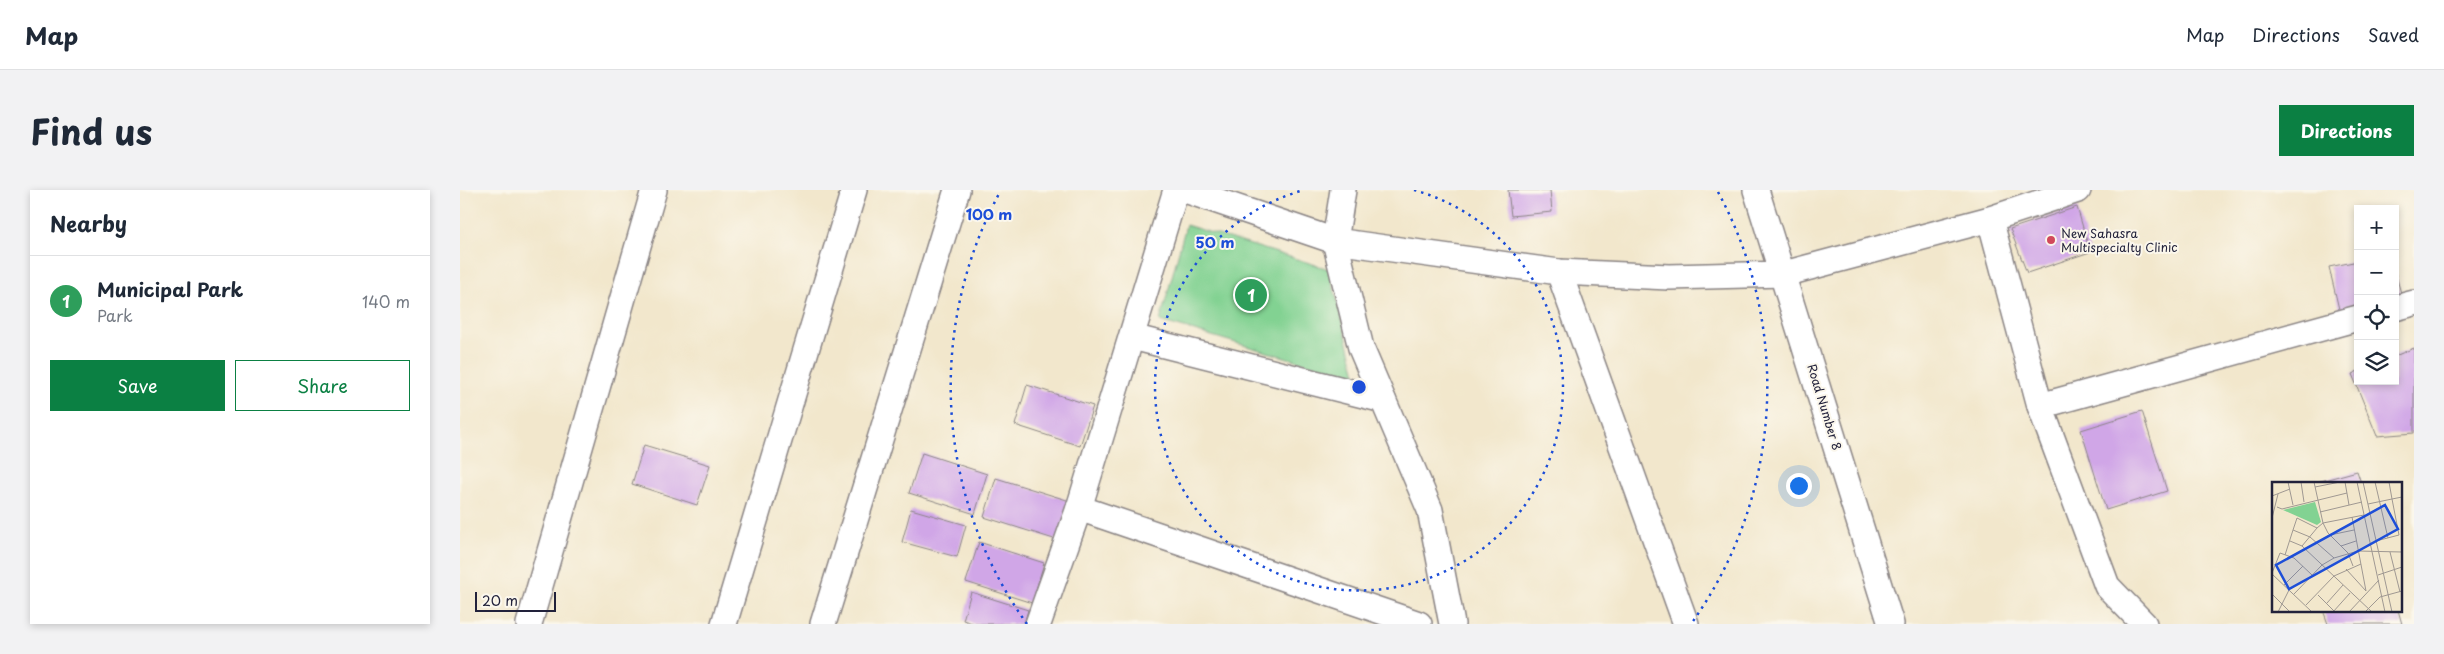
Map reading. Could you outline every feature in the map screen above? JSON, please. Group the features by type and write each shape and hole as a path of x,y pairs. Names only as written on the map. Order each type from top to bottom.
{"street":[{"path":"529,624 654,190"},
{"path":"724,624 854,190"},
{"path":"823,624 957,190"},
{"path":"1038,624 1079,508 1176,190"},
{"path":"1185,190 1335,241 1559,272 1669,277 1784,274 1990,219 2078,190"},
{"path":"1343,190 1335,241 1361,348 1430,510 1452,624"},
{"name":"Road Number 8","path":"1756,190 1784,274 1891,624"},
{"path":"1990,219 2040,406 2107,586 2144,624"},
{"path":"1559,272 1686,624"},
{"path":"2399,307 2414,303"},
{"path":"2040,406 2354,319"},
{"path":"1132,337 1383,400"},
{"path":"1079,508 1419,624"}],"green space":[{"path":"1186,225 1329,269 1357,378 1160,321"}],"building":[{"path":"1508,190 1550,190 1552,212 1511,216"},
{"name":"New Sahasra Multispecialty Clinic","path":"2077,207 2090,252 2027,273 2010,229"},
{"path":"2354,262 2354,323 2343,326 2329,267"},
{"path":"2399,286 2406,311 2399,313"},
{"path":"2414,348 2414,433 2377,436 2356,385 2399,385 2399,354"},
{"path":"1027,385 1093,406 1080,446 1015,425"},
{"path":"2142,411 2167,491 2106,510 2081,430"},
{"path":"644,445 710,465 697,505 632,484"},
{"path":"922,453 987,474 975,514 909,493"},
{"path":"2357,471 2361,482 2317,482"},
{"path":"996,478 1070,501 1057,540 984,517"},
{"path":"911,509 966,525 957,557 902,542"},
{"path":"979,542 1044,563 1032,603 966,582"},
{"path":"971,592 1028,610 1024,624 975,624 963,620"},
{"path":"2324,612 2399,612 2402,624 2328,624"}],"place":[{"name":"New Sahasra Multispecialty Clinic","path":"2051,240"},
{"name":"Municipal Park","path":"1251,295"}]}
